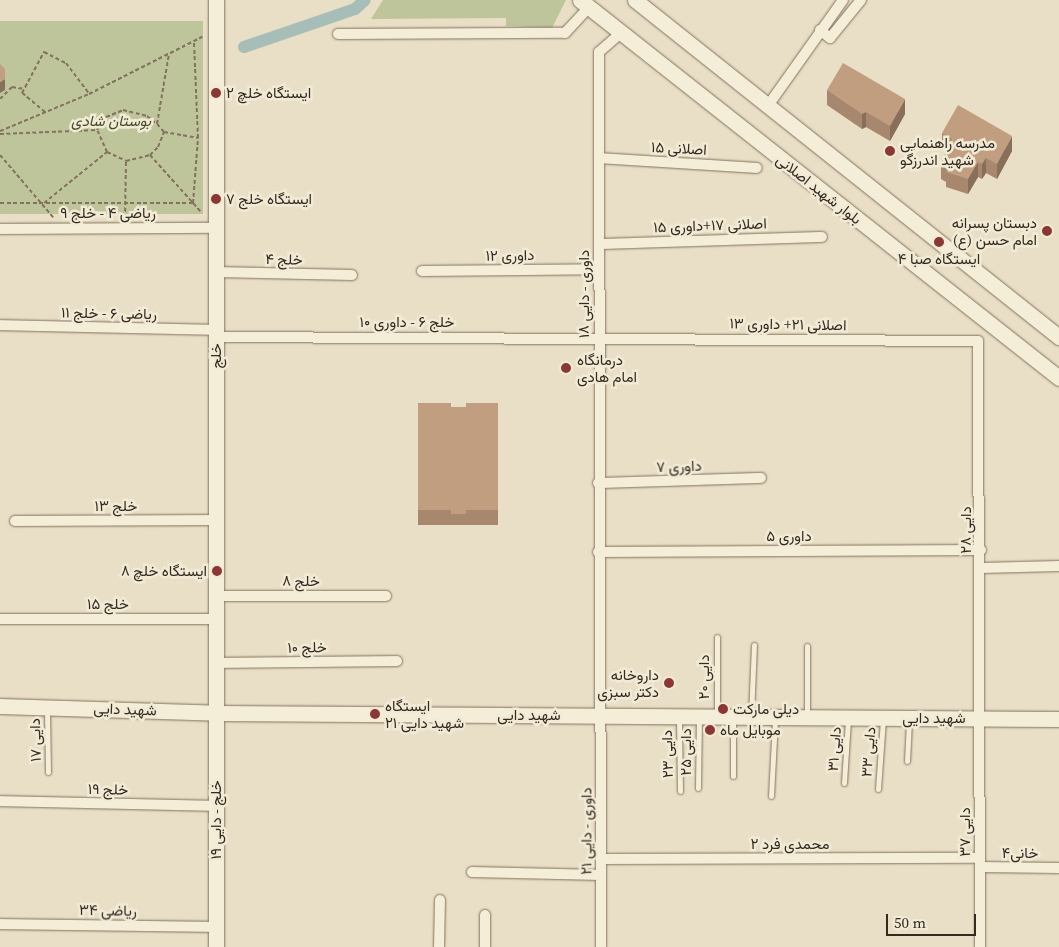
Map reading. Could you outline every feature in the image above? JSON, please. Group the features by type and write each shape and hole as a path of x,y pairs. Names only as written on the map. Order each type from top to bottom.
{"street":[{"name":"خلج","path":"216,0 217,713"},
{"path":"635,0 767,107 1059,337"},
{"path":"767,107 843,0"},
{"path":"820,30 830,38 861,0"},
{"path":"338,34 565,32 585,4"},
{"name":"بلوار شهید اصلانی","path":"585,4 1059,378"},
{"name":"داوری - دایی ۱۸","path":"601,716 598,552 599,52 621,33"},
{"name":"اصلانی ۱۵","path":"599,158 757,168"},
{"name":"ریاضی ۴ - خلج ۹","path":"0,228 216,228"},
{"name":"اصلانی ۱۷+داوری ۱۵","path":"598,244 822,237"},
{"name":"داوری ۱۲","path":"422,272 599,269"},
{"name":"خلج ۴","path":"216,272 352,275"},
{"name":"ریاضی ۶ - خلج ۱۱","path":"0,325 216,334"},
{"name":"خلج ۶ - داوری ۱۰","path":"216,334 598,337"},
{"name":"اصلانی ۲۱+ داوری ۱۳","path":"598,337 978,341"},
{"name":"دایی ۲۸","path":"978,341 981,550 980,718"},
{"name":"داوری ۷","path":"598,484 761,478"},
{"name":"خلج ۱۳","path":"15,521 217,520"},
{"name":"داوری ۵","path":"598,552 981,550"},
{"path":"981,568 1059,566"},
{"name":"خلج ۸","path":"217,596 386,596"},
{"name":"خلج ۱۵","path":"0,619 217,619"},
{"name":"خلج ۱۰","path":"217,663 397,661"},
{"name":"شهید دایی","path":"0,706 47,706 217,713 1059,718"},
{"name":"خلج - دایی ۱۹","path":"216,927 217,713"},
{"name":"داوری - دایی ۲۱","path":"601,716 601,947"},
{"name":"دایی ۳۷","path":"980,718 980,947"},
{"name":"خلج ۱۹","path":"0,801 216,806"},
{"name":"محمدی فرد ۲","path":"601,859 980,863"},
{"name":"خانی۴","path":"980,863 1059,868"},
{"path":"472,872 601,875"},
{"path":"439,947 440,900"},
{"path":"485,915 485,947"},
{"name":"ریاضی ۳۴","path":"0,924 216,927"},
{"path":"216,927 216,947"}],"lane":[{"name":"دایی ۲۰","path":"717,637 717,716"},
{"path":"751,717 754,645"},
{"path":"807,646 808,717"},
{"name":"دایی ۱۷","path":"47,706 48,772"},
{"name":"دایی ۲۳","path":"679,716 680,791"},
{"name":"دایی ۲۵","path":"698,716 698,788"},
{"path":"733,716 733,776"},
{"path":"771,796 775,717"},
{"name":"دایی ۳۱","path":"844,783 849,717"},
{"name":"دایی ۳۳","path":"878,789 884,717"},
{"path":"908,760 909,718"}],"path":[{"path":"0,132 89,94 216,30"},
{"path":"193,203 198,138 194,42"},
{"path":"45,112 22,93 44,52 66,63 89,94"},
{"path":"157,124 169,54"},
{"path":"0,99 12,87 25,88"},
{"path":"97,130 106,117 123,110 147,116 164,132 198,138"},
{"path":"97,130 107,152 126,161 150,155 164,132"},
{"path":"0,132 97,130"},
{"path":"44,203 107,152"},
{"path":"0,155 44,203 57,229"},
{"path":"150,155 216,228"},
{"path":"125,228 126,161"},
{"path":"0,203 193,203"}],"green space":[{"path":"383,0 566,0 552,28 506,26 506,18 371,19"},
{"name":"بوستان شادی","path":"0,21 203,21 203,214 0,214"}],"building":[{"path":"843,63 905,99 890,126 866,112 862,114 827,90"},
{"path":"0,64 5,69 5,79 0,82"},
{"path":"958,105 1012,136 997,164 986,158 982,164 978,162 968,179 946,172 948,168 941,164 952,139 942,133"},
{"path":"418,403 451,403 451,510 418,510"},
{"path":"466,403 498,403 498,510 466,510"},
{"path":"451,407 466,407 466,514 451,514"}],"waterway":[{"path":"244,47 355,9 365,0"}],"place":[{"name":"ایستگاه خلچ ۲","path":"216,93"},
{"name":"مدرسه راهنمایی شهید اندرزگو","path":"890,151"},
{"name":"ایستگاه خلج ۷","path":"216,199"},
{"name":"دبستان پسرانه امام حسن (ع)","path":"1047,231"},
{"name":"ایستگاه صبا ۴","path":"939,242"},
{"name":"درمانگاه امام هادی","path":"566,368"},
{"name":"ایستگاه خلچ ۸","path":"217,571"},
{"name":"داروخانه دکتر سبزی","path":"669,683"},
{"name":"دیلی مارکت","path":"723,709"},
{"name":"ایستگاه شهید دایی ۲۱","path":"375,714"},
{"name":"موبایل ماه","path":"710,730"}]}
